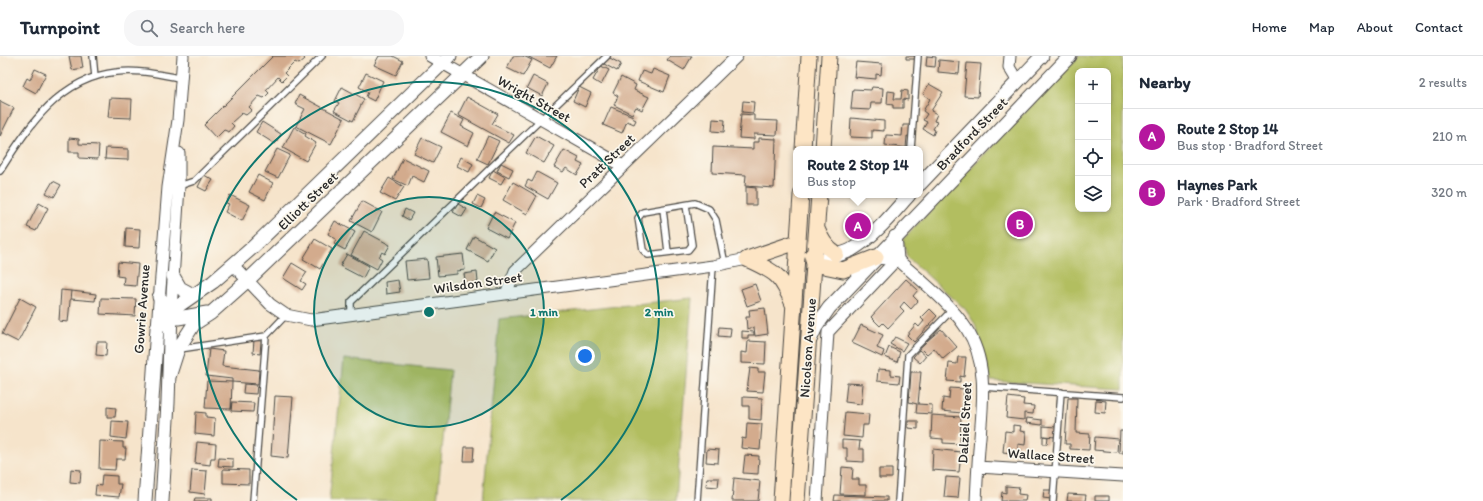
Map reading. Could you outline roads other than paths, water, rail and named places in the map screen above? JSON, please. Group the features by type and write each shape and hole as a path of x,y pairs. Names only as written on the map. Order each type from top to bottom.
{"main road":[{"path":"804,146 809,56"},
{"path":"823,146 829,56"},
{"path":"806,96 826,97"},
{"name":"Nicolson Avenue","path":"781,501 801,198"},
{"name":"Nicolson Avenue","path":"797,501 819,198"},
{"path":"799,220 814,264"},
{"path":"817,230 823,243 829,250 836,254"},
{"path":"747,259 797,242"},
{"path":"814,264 843,270 876,258"},
{"path":"747,259 773,272 784,283 794,307"},
{"path":"793,325 800,306 802,278 814,264"}],"street":[{"name":"Gowrie Avenue","path":"145,501 168,187 178,120 183,56"},
{"name":"Wright Street","path":"430,56 446,59 462,75 623,166"},
{"name":"Elliott Street","path":"169,377 178,350 194,324 211,313 247,281 482,56"},
{"name":"Pratt Street","path":"506,294 515,271 737,56"},
{"path":"1010,56 1009,67 1018,82"},
{"name":"Bradford Street","path":"923,181 1042,56"},
{"name":"Bradford Street","path":"808,346 816,328 829,308 1070,56"},
{"name":"Elliott Street","path":"157,328 171,311 213,282 233,264 446,59"},
{"name":"Gowrie Avenue","path":"162,501 171,311 179,186 178,120"},
{"path":"814,264 836,254 850,250 868,238 907,198"},
{"path":"876,258 897,259 896,237"},
{"name":"Wilsdon Street","path":"233,264 247,281 270,304 286,316 311,320 713,266 747,259"},
{"name":"Dalziel Street","path":"897,259 934,292 966,327 977,347 983,374 983,387 976,501"},
{"name":"Nicolson Avenue","path":"817,501 828,332 897,259"},
{"path":"173,276 180,288 193,296"},
{"path":"159,297 178,318 211,313"},
{"name":"Wallace Street","path":"978,467 1123,476"}],"lane":[{"path":"93,56 95,77"},
{"path":"179,186 194,181 322,56"},
{"path":"351,315 351,302 607,56"},
{"path":"911,146 918,56"},
{"path":"0,171 32,124 51,102 65,91 95,77 117,72 181,78"},
{"path":"686,205 692,245 688,250 648,255 643,250 638,218 643,212 695,203 708,209 716,220 725,264"},
{"path":"663,208 668,252"},
{"path":"696,501 713,266"},
{"path":"898,501 908,355 951,311"},
{"path":"178,350 266,336 286,316"},
{"path":"253,501 266,336"},
{"path":"983,387 1123,397"},
{"path":"1054,501 1061,392"}],"place":[{"name":"Haynes Park","path":"1020,224"},
{"name":"Route 2 Stop 14","path":"858,226"}]}
